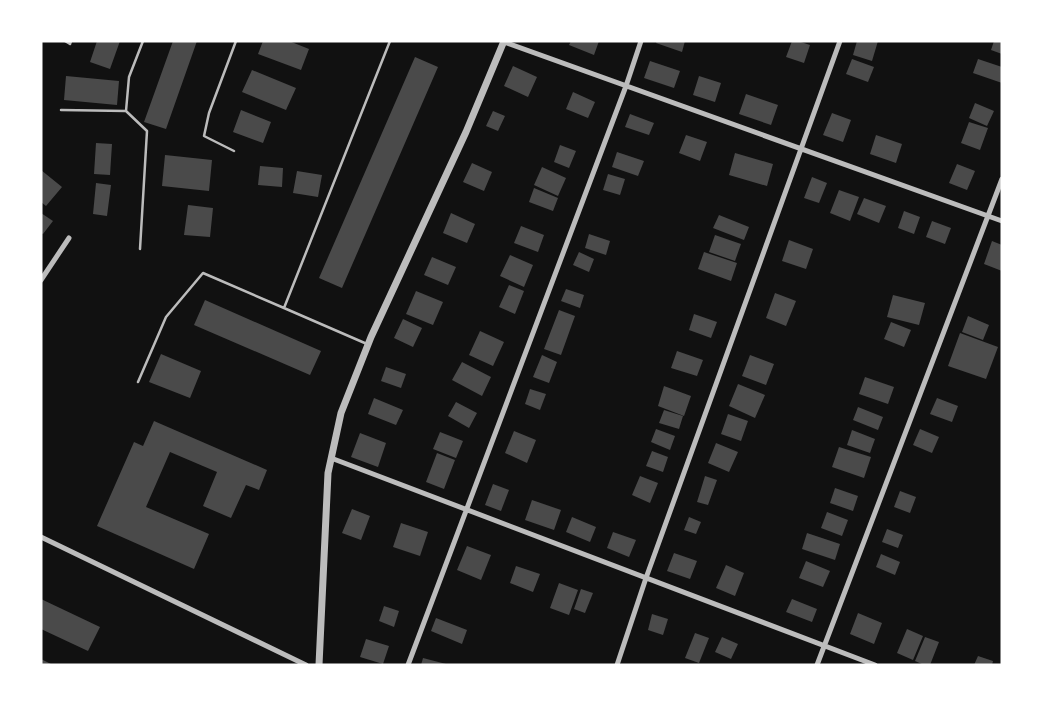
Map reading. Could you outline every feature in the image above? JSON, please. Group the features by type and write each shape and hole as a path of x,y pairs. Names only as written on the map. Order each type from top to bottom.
{"street":[{"path":"318,665 328,473 340,413 368,344 466,132 503,41 1002,221"},
{"path":"408,665 626,86 641,41"},
{"path":"617,665 646,578 840,41"},
{"path":"817,665 1002,179"},
{"path":"41,280 69,238"},
{"path":"331,458 875,665"},
{"path":"41,537 306,665"}],"lane":[{"path":"65,41 70,44 71,41"},
{"path":"126,111 130,77 143,41"},
{"path":"234,151 204,136 209,113 236,41"},
{"path":"284,308 390,41"},
{"path":"61,110 126,111 148,131 140,249"},
{"path":"138,382 166,317 204,273 368,344"}],"building":[{"path":"97,41 120,41 110,69 90,62"},
{"path":"173,41 197,41 166,129 144,122"},
{"path":"263,41 289,41 309,49 301,70 258,54"},
{"path":"571,41 599,41 594,55 569,45"},
{"path":"657,41 685,41 682,52 656,43"},
{"path":"792,41 810,45 804,63 786,57"},
{"path":"857,41 878,41 872,61 853,55"},
{"path":"994,41 1002,41 1002,54 991,50"},
{"path":"415,57 438,67 342,288 319,278"},
{"path":"852,59 874,67 868,82 846,74"},
{"path":"978,59 1002,67 1002,83 973,73"},
{"path":"650,61 680,71 674,88 644,78"},
{"path":"513,66 537,77 528,97 504,86"},
{"path":"252,70 296,88 286,110 242,92"},
{"path":"66,76 119,81 117,105 64,100"},
{"path":"699,76 721,83 715,102 693,95"},
{"path":"573,92 595,102 588,118 566,109"},
{"path":"746,94 778,105 771,125 739,114"},
{"path":"975,103 994,111 987,126 969,118"},
{"path":"241,110 271,122 263,143 233,132"},
{"path":"493,111 505,116 498,131 486,126"},
{"path":"832,113 851,120 843,142 823,135"},
{"path":"630,114 654,123 649,135 625,127"},
{"path":"969,122 988,128 980,150 961,143"},
{"path":"686,135 707,142 700,161 679,153"},
{"path":"876,135 902,144 896,163 870,154"},
{"path":"96,143 112,144 110,175 94,174"},
{"path":"560,145 576,151 569,168 554,162"},
{"path":"617,152 644,161 638,176 612,167"},
{"path":"735,153 773,164 767,186 729,175"},
{"path":"165,155 212,160 209,191 162,186"},
{"path":"472,163 492,172 484,191 463,182"},
{"path":"957,164 975,171 967,190 949,183"},
{"path":"260,166 283,168 282,187 258,185"},
{"path":"542,167 566,178 558,196 534,185"},
{"path":"41,170 62,187 46,206 41,202"},
{"path":"297,171 322,175 318,197 293,193"},
{"path":"608,174 625,179 620,195 603,190"},
{"path":"812,177 827,183 819,203 804,198"},
{"path":"96,183 111,185 107,216 93,214"},
{"path":"534,188 558,198 553,211 529,202"},
{"path":"839,190 859,197 850,221 830,213"},
{"path":"864,198 886,206 879,223 857,214"},
{"path":"188,205 213,208 210,237 184,235"},
{"path":"904,211 920,217 914,234 898,228"},
{"path":"41,213 53,221 43,234 41,233"},
{"path":"451,213 475,224 467,243 443,233"},
{"path":"719,215 749,227 744,240 713,228"},
{"path":"932,221 951,228 945,244 926,237"},
{"path":"521,226 544,235 538,252 514,243"},
{"path":"589,234 610,241 606,255 585,248"},
{"path":"715,235 741,244 735,261 709,252"},
{"path":"789,240 813,249 806,269 782,261"},
{"path":"992,241 1002,245 1002,271 984,264"},
{"path":"579,252 594,259 589,272 573,265"},
{"path":"704,252 737,263 731,281 698,269"},
{"path":"510,255 533,265 524,287 500,276"},
{"path":"432,257 456,267 448,285 424,275"},
{"path":"509,285 524,291 515,314 499,307"},
{"path":"566,289 584,295 580,308 561,301"},
{"path":"416,291 443,302 433,325 406,314"},
{"path":"775,293 796,301 786,326 766,318"},
{"path":"893,295 925,303 919,325 887,317"},
{"path":"205,300 321,351 310,375 194,325"},
{"path":"559,310 575,316 561,355 544,349"},
{"path":"694,314 717,322 711,338 689,330"},
{"path":"968,316 989,325 983,340 962,332"},
{"path":"403,319 422,328 413,347 394,338"},
{"path":"891,322 911,330 904,347 884,339"},
{"path":"480,331 504,342 493,366 469,355"},
{"path":"960,333 998,347 986,379 948,366"},
{"path":"677,351 703,360 697,376 671,368"},
{"path":"161,354 201,371 190,398 149,382"},
{"path":"542,355 557,362 549,383 533,377"},
{"path":"750,355 774,364 766,385 742,376"},
{"path":"462,362 491,377 482,396 452,380"},
{"path":"386,367 406,374 401,388 381,381"},
{"path":"865,377 894,387 888,404 859,394"},
{"path":"738,384 765,395 755,418 729,406"},
{"path":"664,386 691,396 684,416 658,406"},
{"path":"530,389 546,394 540,410 525,404"},
{"path":"374,398 403,410 396,425 368,414"},
{"path":"937,398 958,406 952,422 930,414"},
{"path":"456,402 477,413 469,428 448,416"},
{"path":"858,407 883,417 878,430 853,420"},
{"path":"664,410 683,416 679,429 659,423"},
{"path":"728,414 748,421 741,441 721,434"},
{"path":"154,421 267,470 259,490 246,485 231,518 203,506 217,472 170,452 146,507 209,534 194,569 97,526 134,442 143,446"},
{"path":"656,429 675,436 670,450 651,442"},
{"path":"920,429 939,437 932,453 913,445"},
{"path":"852,430 875,439 870,453 847,445"},
{"path":"514,431 536,440 527,463 505,453"},
{"path":"440,432 463,441 456,458 433,449"},
{"path":"360,433 386,443 378,467 351,457"},
{"path":"716,443 738,452 729,472 708,463"},
{"path":"839,447 871,457 864,478 832,467"},
{"path":"652,451 668,457 663,472 646,466"},
{"path":"437,453 455,460 444,489 426,482"},
{"path":"640,476 658,483 650,503 632,495"},
{"path":"705,476 717,480 708,505 697,502"},
{"path":"493,484 509,490 501,511 485,505"},
{"path":"835,488 858,496 853,511 830,503"},
{"path":"900,491 916,497 910,513 894,507"},
{"path":"532,500 561,510 554,530 525,520"},
{"path":"352,509 370,516 361,540 342,533"},
{"path":"827,512 848,520 842,536 821,528"},
{"path":"572,517 596,527 590,542 566,532"},
{"path":"689,517 701,522 696,534 684,530"},
{"path":"401,523 428,532 420,556 393,547"},
{"path":"887,529 903,535 898,548 882,542"},
{"path":"613,532 636,540 629,557 607,548"},
{"path":"807,533 840,544 835,560 802,549"},
{"path":"467,546 491,555 481,580 457,570"},
{"path":"674,553 697,561 690,579 667,571"},
{"path":"881,554 900,562 895,575 876,567"},
{"path":"806,561 830,571 823,587 799,578"},
{"path":"726,565 744,573 735,596 716,588"},
{"path":"516,566 540,574 533,592 510,583"},
{"path":"559,583 578,590 569,615 550,608"},
{"path":"581,589 593,593 585,613 574,609"},
{"path":"41,599 100,627 88,651 41,629"},
{"path":"792,599 817,609 812,622 786,612"},
{"path":"384,606 399,611 394,627 379,621"},
{"path":"858,613 882,623 874,644 850,634"},
{"path":"652,614 668,619 663,635 648,630"},
{"path":"436,618 467,630 462,644 431,631"},
{"path":"907,629 923,636 913,660 897,653"},
{"path":"695,633 709,638 699,663 685,658"},
{"path":"722,637 738,644 731,659 715,652"},
{"path":"925,637 939,642 930,665 924,665 915,661"},
{"path":"366,639 389,646 383,664 360,657"},
{"path":"978,656 993,661 992,665 974,665"},
{"path":"423,658 446,664 446,665 421,665"},
{"path":"41,659 53,665 41,665"}]}
